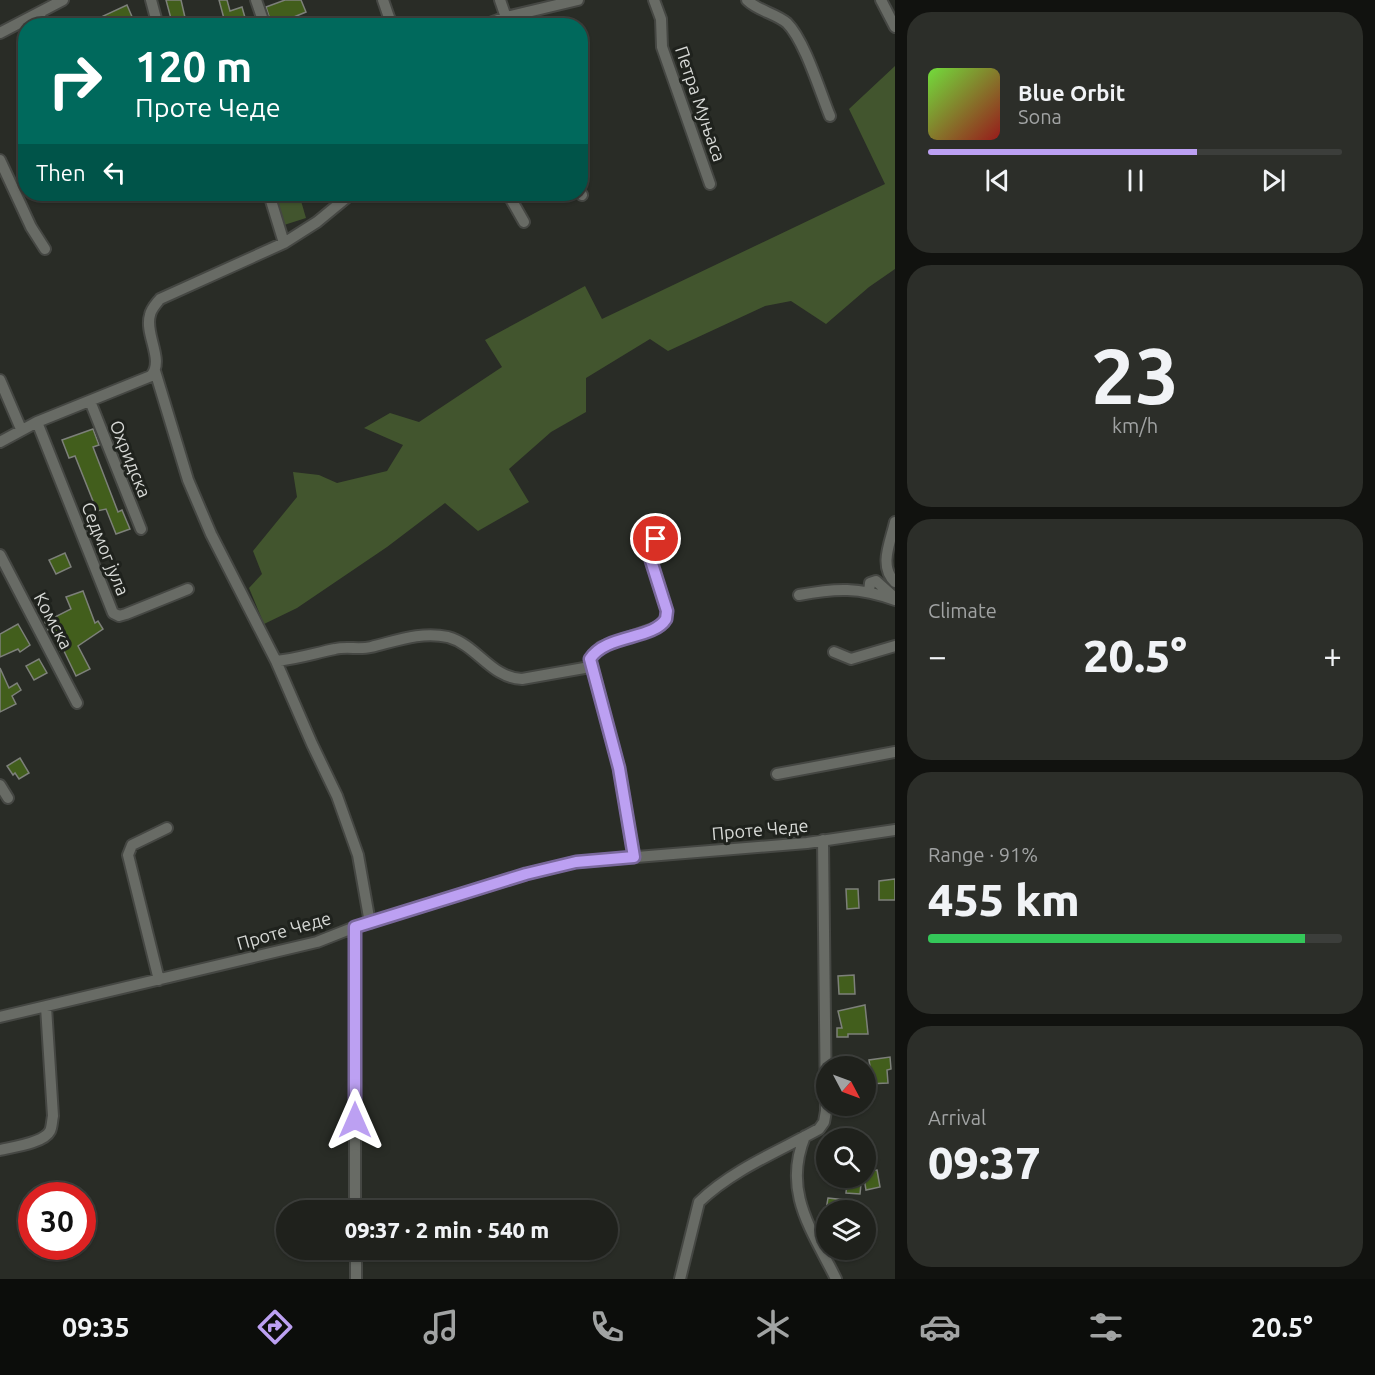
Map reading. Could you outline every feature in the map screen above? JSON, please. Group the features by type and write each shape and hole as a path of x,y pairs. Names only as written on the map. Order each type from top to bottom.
{"street":[{"path":"24,18 41,7 63,0"},
{"path":"151,0 156,18"},
{"path":"256,0 262,18"},
{"path":"383,0 389,18"},
{"path":"500,0 506,18"},
{"path":"517,18 578,0"},
{"name":"Петра Муњаса","path":"654,0 661,19 662,47 710,184"},
{"path":"747,0 755,8 780,18 789,25 803,50 831,116"},
{"path":"881,0 895,27"},
{"path":"0,33 18,22"},
{"path":"0,160 18,199"},
{"path":"19,201 31,227 45,249"},
{"path":"271,201 284,243"},
{"path":"342,201 284,243 160,300 150,312 148,322 156,360 155,371 188,480 211,534 276,661 337,795 358,855 370,923"},
{"path":"512,201 524,222"},
{"path":"0,442 37,422 144,380 155,371"},
{"path":"0,380 21,429"},
{"name":"Охридска","path":"90,401 141,529"},
{"name":"Седмог јула","path":"37,422 113,613 119,616 126,614 188,589"},
{"path":"895,522 885,565 889,576 895,582"},
{"path":"634,857 619,768 590,667 590,659 601,647 664,623 667,611 648,551 651,542 664,537"},
{"name":"Комска","path":"0,555 77,703"},
{"path":"799,595 837,589 868,592 870,583 876,581 895,599"},
{"path":"276,661 302,658 333,649 363,648 395,639 431,636 449,638 466,645 500,674 514,679 590,667"},
{"path":"834,652 850,659 895,646"},
{"path":"777,774 895,752"},
{"path":"0,785 8,798"},
{"path":"159,980 128,855 132,845 167,828"},
{"name":"Проте Чеде","path":"0,1017 317,942 355,927 576,862 823,840 895,830"},
{"path":"680,1279 699,1202 708,1193 743,1170 819,1129 824,1122 826,1111 823,840"},
{"path":"355,927 355,1200"},
{"path":"0,1150 34,1142 50,1131 53,1116 46,1006"},
{"path":"805,1136 796,1166 798,1198 836,1279"},
{"path":"356,1260 356,1279"}],"green space":[{"path":"895,66 895,269 869,287 826,324 791,301 765,306 668,351 650,339 586,378 586,412 551,432 509,469 529,502 478,531 445,503 387,547 297,608 264,624 249,588 262,574 253,551 297,497 293,472 319,475 337,483 387,471 403,445 364,428 390,413 419,422 502,367 485,340 585,286 602,319 885,184 849,109"},
{"path":"276,201 301,201 306,218 284,225"}],"building":[{"path":"166,0 181,0 185,18 171,18"},
{"path":"219,0 227,0 230,11 242,7 245,18 224,18"},
{"path":"285,0 301,0 306,12 291,18 269,18 266,7"},
{"path":"127,5 133,18 101,18"},
{"path":"93,429 99,445 93,447 118,512 122,510 130,529 116,534 106,509 97,511 75,456 69,458 62,440"},
{"path":"65,553 71,567 56,574 49,560"},
{"path":"83,591 95,623 98,621 103,629 78,646 90,669 76,676 63,649 60,651 45,622 71,609 66,597"},
{"path":"18,624 30,645 20,652 18,649 0,657 0,634"},
{"path":"39,659 47,673 34,680 26,666"},
{"path":"0,668 9,688 17,683 21,690 12,696 16,704 0,712"},
{"path":"20,758 29,773 19,779 7,766"},
{"path":"895,879 895,900 879,900 879,881"},
{"path":"846,889 858,889 859,908 847,909"},
{"path":"854,975 855,994 839,994 838,976"},
{"path":"865,1005 868,1034 848,1034 848,1037 837,1037 837,1028 842,1028 838,1011"},
{"path":"890,1057 891,1069 887,1070 888,1083 876,1084 876,1059"},
{"path":"876,1170 880,1187 876,1188"},
{"path":"846,1188 861,1188 860,1194 846,1193"}],"route":[{"path":"355,1120 355,927 526,874 576,862 634,857 619,768 604,709 590,667 590,659 601,647 662,626 664,623 667,611 648,551 649,545 656,539"}]}
